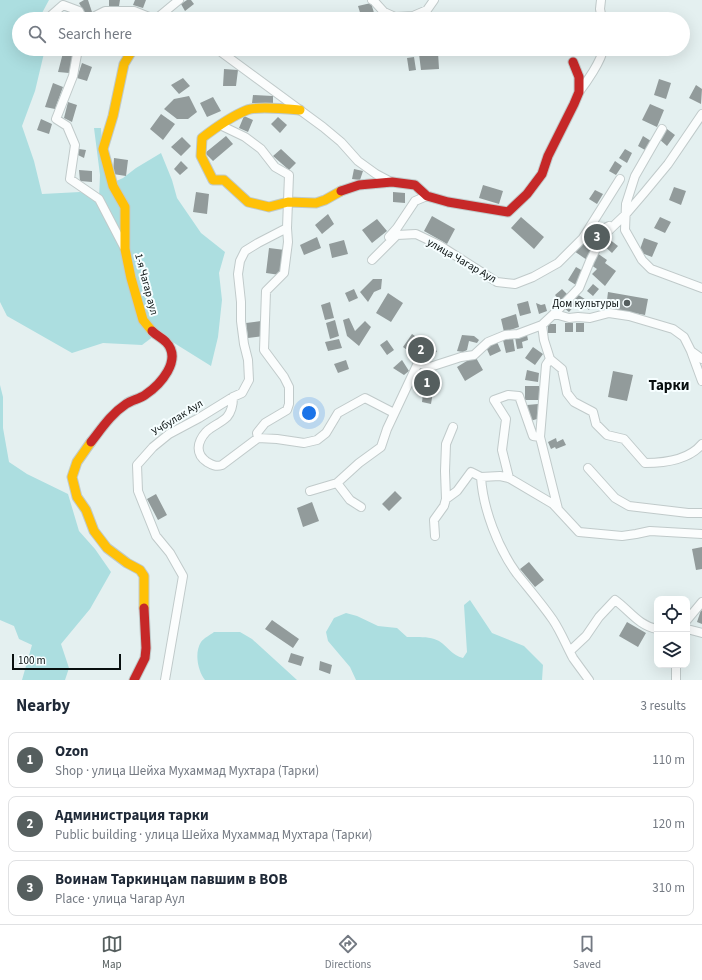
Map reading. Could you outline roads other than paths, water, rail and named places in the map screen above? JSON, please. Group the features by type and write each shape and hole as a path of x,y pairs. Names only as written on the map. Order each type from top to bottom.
{"street":[{"path":"163,12 179,0"},
{"path":"372,0 384,12"},
{"path":"422,12 427,10 434,0"},
{"path":"601,0 601,12"},
{"path":"55,12 63,5 79,10 80,12"},
{"path":"103,12 137,12"},
{"path":"77,56 73,76 56,119 67,126 75,145 70,179 99,200 125,249"},
{"name":"1-я Чагар аул","path":"129,56 124,64 113,116 103,149 113,186 125,207 125,249 131,278 143,320 152,332 167,343 172,354 169,371 159,384 144,396 127,403 110,417 77,462 72,477 77,497 86,510 94,530 107,548 127,563 140,570 145,579 145,658 134,680"},
{"path":"227,56 341,142 358,161 376,174 392,182"},
{"path":"300,110 280,108 248,109 220,125 202,138 201,156 213,180 224,180 248,202 269,207 288,202 316,202 325,200 342,190 359,185 392,182 415,186 427,196 448,202 508,212 527,194 542,174 548,156 579,92 602,56"},
{"path":"573,62 579,77 579,92"},
{"path":"310,491 337,483 359,463 380,447 394,413 418,363 430,367 461,357 474,355 488,342 505,335 518,334 542,325 555,314 579,288 602,237 626,214 668,164 702,114"},
{"path":"220,125 245,137 261,149 275,167 289,175 287,228 288,242 284,273 266,291 264,350 286,382 288,387 289,404 287,410 265,423 257,433 258,438"},
{"path":"662,129 635,176 626,204 625,230 642,260 651,269 702,288"},
{"path":"582,238 620,179"},
{"name":"улица Чагар Аул","path":"427,196 415,201 397,228 384,242 372,260 397,235 416,234 439,245 497,282 515,284 558,263 582,238 616,223"},
{"name":"Учбулак Аул","path":"166,680 183,576 170,553 156,536 138,490 137,465 153,447 169,434 242,393 249,380 248,360 241,321 241,302 238,274 240,261 245,251 287,228"},
{"path":"555,314 569,318 590,318 609,313 629,316 673,329 684,337 702,381"},
{"path":"542,325 544,340 550,359 562,369 567,393 574,402 593,412 596,424 607,435 624,439 645,463 673,461 698,448 702,444"},
{"path":"691,351 702,359"},
{"path":"550,359 546,365 540,438 558,510"},
{"path":"509,478 502,450 506,419 494,400 508,395 519,396 533,436 540,438"},
{"path":"233,397 230,413 226,418 206,432 198,448 200,456 215,466 222,465 258,438 304,443 317,440 326,433 338,413 365,398 394,413"},
{"path":"435,536 434,520 444,506 446,498 446,444 453,427"},
{"path":"588,468 615,498 629,506 688,513 702,513"},
{"path":"446,498 457,491 471,472 481,477 500,476 509,478 553,504 580,532 622,536 650,530 702,534"},
{"path":"481,477 482,490 491,524 504,552 516,572 552,618 562,633 570,651 590,680"},
{"path":"337,483 350,500 361,507"},
{"path":"570,651 586,636 599,617 615,600 625,607 635,618 649,627 654,628"},
{"path":"690,616 702,602"},
{"path":"690,630 702,633"},
{"path":"676,668 676,680"}],"place":[{"name":"Воинам Таркинцам павшим в ВОВ","path":"597,237"},
{"name":"Дом культуры","path":"627,303"},
{"name":"Администрация тарки","path":"421,350"},
{"name":"Ozon","path":"427,383"}],"district":[{"name":"Тарки","path":"669,385"}]}
